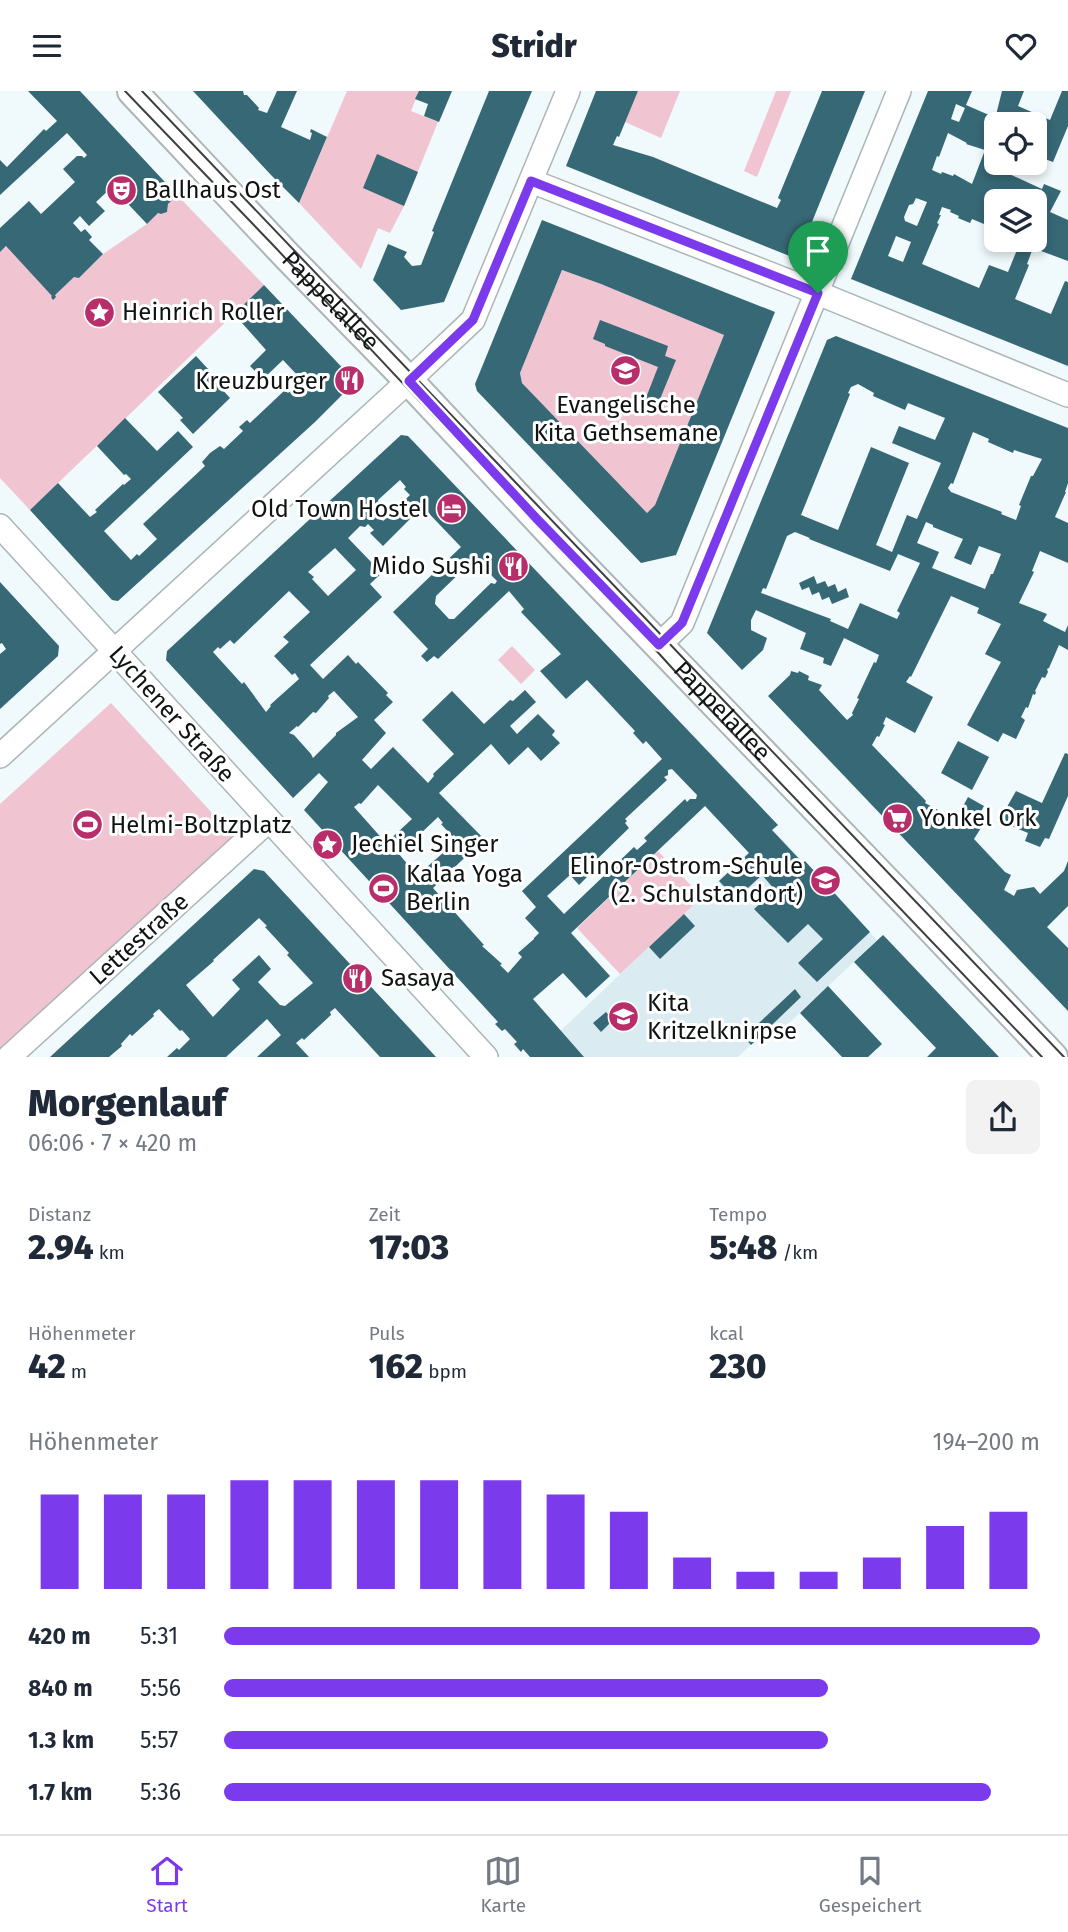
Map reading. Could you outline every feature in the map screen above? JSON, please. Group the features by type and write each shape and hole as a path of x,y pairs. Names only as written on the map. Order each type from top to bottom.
{"street":[{"name":"Pappelallee","path":"132,91 1053,1057"},
{"path":"0,756 473,320 568,91"},
{"path":"659,645 682,623 900,91"},
{"path":"531,181 818,293 1068,395"},
{"name":"Lychener Straße","path":"0,526 486,1057"},
{"name":"Lettestraße","path":"9,1057 269,820"}],"shaded area":[{"path":"347,91 419,91 411,111 438,122 404,206 390,233 378,228 361,269 299,203"},
{"path":"638,91 680,91 661,138 625,122"},
{"path":"776,91 791,91 757,177 744,171"},
{"path":"177,195 264,285 30,510 0,478 0,252 30,225 79,278 103,254 147,224 158,213 167,212 168,204"},
{"path":"562,270 724,335 655,505 647,513 522,383 520,373"},
{"path":"512,646 535,670 521,684 498,660"},
{"path":"111,703 236,839 0,1054 0,804"},
{"path":"772,830 840,898 877,940 772,1039 764,1032 738,1057 533,1057"},
{"path":"658,851 702,897 620,974 577,928"}],"building":[{"path":"28,91 80,91 177,195 168,204 167,212 158,213 147,224 112,187 96,202 105,211 89,226 80,216 73,223 81,232 85,229 92,237 89,240 103,254 79,278 74,277 53,300 6,246 0,252 0,228 29,201 41,214 75,182 63,169 77,156 84,158 87,155 67,133 0,195 0,160 7,167 44,129 46,131 57,121"},
{"path":"193,91 243,91 258,110 267,113 277,91 297,91 281,127 310,140 311,129 327,137 299,203 271,175"},
{"path":"419,91 452,91 439,122 424,116 428,104 415,99"},
{"path":"489,91 532,91 444,302 401,310 373,280 388,244 407,252 404,257 412,266 421,265 434,232 432,231"},
{"path":"596,91 638,91 613,145 653,157 777,208 781,200 778,198 822,91 865,91 797,259 566,166"},
{"path":"928,91 972,91 966,105 984,113 984,150 966,144 948,133 932,170 941,174 954,174 972,184 984,153 984,175 1011,175 1042,189 984,189 984,224 972,219 970,223 942,207 937,223 939,224 922,264 979,288 989,265 1008,272 1016,252 1032,252 1015,299 1051,314 1065,281 1068,282 1068,366 851,279","holes":["956,104 965,108 959,122 951,119","916,198 927,202 917,226 905,221 904,217 909,205 913,204","896,236 911,242 903,262 888,256"]},
{"path":"1002,91 1024,91 1018,106 1032,112 997,112"},
{"path":"1062,91 1068,91 1068,126 1053,162 1047,160 1047,119 1050,120"},
{"path":"377,154 418,172 404,206 363,188"},
{"path":"1044,184 1061,191 1050,212 1068,220 1068,261 1044,252 1047,252 1047,189 1042,189"},
{"path":"542,220 775,312 676,555 641,563 477,391 475,384","holes":["562,270 724,335 655,505 647,513 522,383 520,373"]},
{"path":"264,285 353,379 353,384 315,422 118,601 112,600 30,510 58,483 90,517 97,512 95,510 131,479 97,446 125,418 157,451 178,431 193,447 104,531 131,560 157,539 143,524 205,466 202,462 210,453 220,446 224,449 243,431 239,427 247,420 250,423 285,390 288,393 298,384 300,378 283,360 263,379 250,366 266,350 234,314"},
{"path":"600,320 668,346 665,356 676,360 652,412 642,408 658,367 593,339"},
{"path":"836,336 1068,428 1068,483 1055,517 1068,523 1068,563 1040,551 1032,571 1034,572 1019,603 1047,614 1043,621 1065,632 1068,625 1068,650 1059,645 1045,678 1042,677 1035,695 1033,694 1021,717 1025,720 1016,739 1003,733 998,742 967,725 1001,662 985,654 1001,624 977,613 979,608 951,596 911,677 906,682 933,697 915,733 886,717 879,737 877,736 872,745 925,803 942,812 940,816 954,823 968,797 984,806 979,815 986,820 974,839 1011,875 1004,890 1014,896 1017,890 1034,887 1040,894 1064,871 1068,861 1068,906 1047,927 1068,948 1068,1011 768,696 791,671 799,671 809,676 808,680 822,685 819,690 847,720 853,715 859,699 857,698 879,655 844,638 831,666 823,663 824,658 800,649 806,633 756,610 751,620 751,630 767,638 763,650 742,670 707,633 827,340","holes":["858,384 874,393 873,396 905,410 908,403 945,418 935,440 899,426 892,443 941,463 917,519 907,515 892,552 876,545 909,463 871,447 838,530 801,515 851,387","973,432 1013,453 1014,450 1042,459 1031,476 1016,520 951,492 948,488 953,484","926,522 963,539 954,558 971,565 979,546 1001,554 985,589 932,568 939,552 917,543","795,532 890,571 898,554 920,563 897,611 900,613 897,619 860,603 848,629 830,621 831,619 761,593 763,588 766,589 787,536"]},
{"path":"196,356 230,398 193,434 180,420 183,418 158,392"},
{"path":"401,435 408,436 778,825 772,830 803,863 805,861 870,932 817,982 798,963 823,939 808,924 788,943 754,909 775,890 762,875 736,899 719,881 749,853 705,806 571,933 610,976 586,998 563,973 533,999 584,1057 530,1057 523,1049 521,1052 514,1044 517,1042 505,1029 502,1031 495,1024 498,1022 304,810 328,782 319,773 293,798 166,660 167,651","holes":["400,480 410,495 383,521 375,513 380,508 378,500","417,501 461,547 393,612 428,649 421,656 427,662 434,656 438,659 509,591 524,609 521,612 561,654 540,671 566,699 587,680 635,731 633,733 643,744 646,741 662,759 522,891 536,907 525,918 539,933 518,953 522,957 508,973 433,888 484,839 439,793 491,744 509,765 528,747 541,761 560,743 552,735 555,731 538,714 517,734 510,726 536,702 525,690 484,724 452,691 422,720 454,754 433,774 428,783 393,747 371,769 362,760 386,733 374,720 393,702 386,695 388,693 348,655 323,679 310,665 382,597 370,584 387,568 378,560 373,564 348,538 360,526 365,527 368,524 374,530 370,533 383,546 414,515","335,548 356,570 328,596 312,579 314,577 308,572","472,556 497,581 495,584 491,583 454,619 449,619 435,604 436,596 471,562","289,591 310,612 283,637 289,642 274,656 299,679 270,705 266,712 244,682 242,684 213,652 230,640 234,644","334,691 358,717 336,733 313,758 294,735 289,733 313,712 316,713","672,769 697,795 696,799 687,802 685,799 644,838 647,841 637,850 634,847 564,914 547,896 570,875 579,885 589,875 585,871 629,828 625,819 667,780 664,777 668,775 668,770","378,785 412,819 386,843 354,807 361,804","438,817 443,823 441,824 459,841 427,867 429,869 419,878 399,854"]},
{"path":"814,576 817,584 825,581 828,587 835,584 838,592 846,588 849,597 832,604 829,597 822,600 819,592 812,595 809,587 802,590 799,583"},
{"path":"0,582 59,646 58,656 0,709 0,654 6,649 0,644"},
{"path":"958,741 989,757 972,790 941,773"},
{"path":"1065,753 1068,754 1068,796 1049,839 1045,838 1040,847 1025,841 1028,833 999,821 1016,791 1042,803"},
{"path":"254,869 264,871 436,1057 380,1057 335,1008 304,1040 302,1038 296,1043 309,1057 257,1057 281,1035 267,1019 226,1057 167,1057 190,1039 159,1009 109,1057 50,1057","holes":["259,918 267,926 265,927 289,953 287,955 313,983 285,1006 280,1005 258,982 271,969 259,955 232,980 240,989 213,1017 186,985"]},
{"path":"684,914 695,926 660,959 649,947"},
{"path":"883,935 999,1057 927,1057 936,1048 854,962"},
{"path":"828,986 882,1044 868,1057 842,1057 800,1013"},
{"path":"795,989 801,997 751,1045 744,1037"},
{"path":"606,1012 613,1020 601,1032 593,1023"}],"tram line":[{"path":"125,91 1042,1057"},
{"path":"142,91 1064,1057"}],"place":[{"name":"Ballhaus Ost","path":"121,190"},
{"name":"Heinrich Roller","path":"99,312"},
{"name":"Evangelische Kita Gethsemane","path":"626,371"},
{"name":"Kreuzburger","path":"350,381"},
{"name":"Old Town Hostel","path":"451,509"},
{"name":"Mido Sushi","path":"514,566"},
{"name":"Yonkel Ork","path":"897,818"},
{"name":"Helmi-Boltzplatz","path":"87,825"},
{"name":"Jechiel Singer","path":"328,844"},
{"name":"Elinor-Ostrom-Schule (2. Schulstandort)","path":"826,880"},
{"name":"Kalaa Yoga Berlin","path":"383,888"},
{"name":"Sasaya","path":"358,978"},
{"name":"Kita Kritzelknirpse","path":"624,1017"}],"route":[{"path":"531,181 818,293 682,623 659,645 409,381 473,320 531,181"}]}
